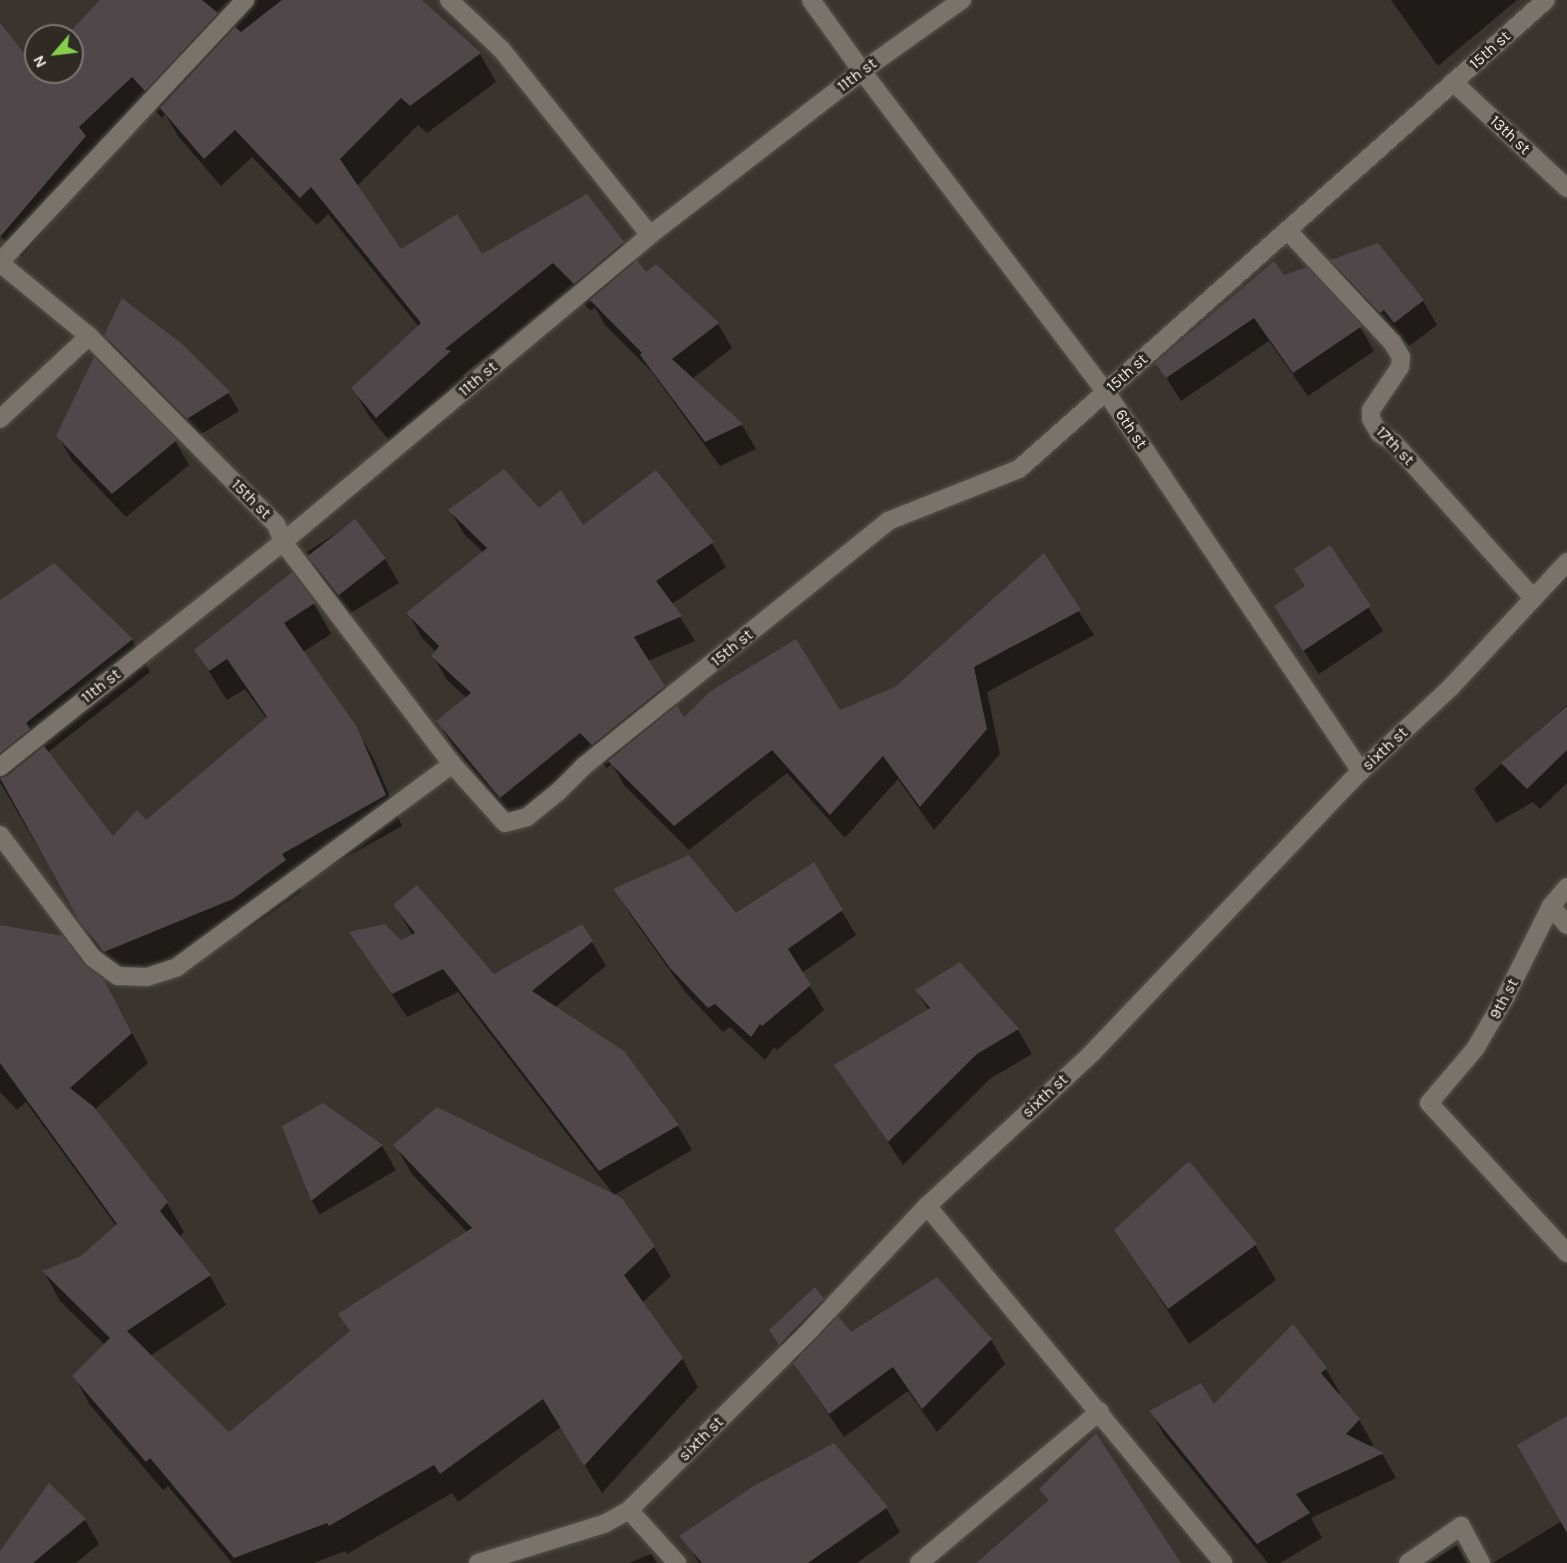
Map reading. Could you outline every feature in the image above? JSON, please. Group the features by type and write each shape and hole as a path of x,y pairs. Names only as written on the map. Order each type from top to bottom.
{"street":[{"path":"0,262 245,0"},
{"path":"450,0 501,49 650,235"},
{"name":"6th st","path":"811,0 862,71 1106,392 1361,771"},
{"name":"11th st","path":"0,767 283,542 650,235 862,71 962,0"},
{"name":"15th st","path":"0,262 89,336 276,524 283,542 452,764 505,823 527,817 558,792 585,765 888,521 1019,469 1546,0"},
{"name":"13th st","path":"1453,82 1567,188"},
{"name":"17th st","path":"1288,231 1392,342 1401,357 1400,367 1371,410 1371,419 1379,433 1395,443 1533,598"},
{"path":"0,419 89,336"},
{"name":"sixth st","path":"478,1563 603,1524 629,1510 811,1329 927,1206 1092,1053 1361,771 1451,687 1567,562"},
{"path":"0,835 93,958 118,976 147,977 177,967 452,764"},
{"name":"9th st","path":"1567,887 1551,906 1506,996 1475,1049 1429,1103 1567,1253"},
{"path":"1551,906 1567,926"},
{"path":"927,1206 1100,1411 1223,1563"},
{"path":"919,1563 1100,1411"},
{"path":"629,1510 677,1563"},
{"path":"1408,1563 1461,1526 1481,1563"}],"building":[{"path":"100,0 202,0 218,13 145,91 132,77 79,127 86,136 0,237 0,23 24,53 24,84 84,84 84,24 77,24"},
{"path":"282,0 422,0 481,53 410,106 401,98 340,159 401,249 457,214 482,254 587,194 624,242 574,284 553,263 445,349 451,351 376,418 351,388 421,323 311,187 300,198 235,130 204,159 160,108 235,27 241,32"},
{"path":"1378,243 1424,300 1394,323 1384,310 1380,313 1330,260"},
{"path":"637,260 646,272 656,264 719,323 672,359 743,424 705,442 640,355 642,353 590,300"},
{"path":"1274,261 1284,275 1307,267 1362,326 1293,373 1254,318 1166,378 1155,363"},
{"path":"122,298 182,344 230,392 187,419 104,335"},
{"path":"94,357 177,440 112,494 56,436"},
{"path":"504,469 539,508 561,490 583,525 656,470 714,542 656,581 682,616 634,637 665,686 592,745 580,733 500,798 436,721 471,693 431,656 439,646 406,613 487,548 448,510"},
{"path":"355,519 386,558 339,595 308,556"},
{"path":"1330,545 1371,606 1303,651 1274,606 1305,586 1294,569"},
{"path":"1044,553 1081,610 974,667 987,729 920,807 883,756 830,815 772,750 674,826 608,761 677,705 684,717 711,691 796,639 840,710 895,687"},
{"path":"54,563 133,639 26,723 30,729 0,753 0,600"},
{"path":"292,572 315,603 284,623 357,727 386,795 282,854 286,860 233,899 104,952 80,922 0,778 7,776 44,746 113,836 137,810 146,820 267,717 227,659 209,671 194,650"},
{"path":"1567,706 1567,750 1527,789 1501,763"},
{"path":"689,855 736,913 814,862 843,910 788,949 811,985 762,1026 760,1024 751,1037 715,1004 708,1008 670,968 613,889"},
{"path":"417,885 494,974 582,924 593,941 532,991 624,1051 679,1125 599,1171 443,969 392,994 349,932 385,924 401,940 415,933 393,905"},
{"path":"0,925 63,936 84,965 104,980 132,1033 70,1088 94,1107 168,1202 160,1211 211,1275 127,1331 229,1432 350,1331 338,1314 472,1228 393,1145 437,1107 622,1198 655,1246 624,1275 683,1358 584,1466 543,1399 440,1474 434,1465 329,1526 327,1523 234,1558 150,1458 146,1462 72,1376 110,1338 42,1271 81,1256 117,1224 0,1063"},
{"path":"960,962 1019,1029 977,1054 888,1142 834,1065 930,1008 915,990"},
{"path":"323,1103 383,1145 311,1201 282,1126"},
{"path":"1189,1161 1257,1244 1168,1309 1114,1230"},
{"path":"937,1277 992,1339 922,1409 893,1367 829,1414 793,1363 838,1316 851,1332"},
{"path":"815,1287 824,1299 779,1345 769,1330"},
{"path":"1293,1324 1327,1368 1321,1373 1360,1419 1346,1434 1384,1453 1296,1494 1310,1513 1257,1544 1149,1411 1201,1383 1214,1404"},
{"path":"1567,1416 1567,1533 1517,1445"},
{"path":"1096,1433 1181,1563 976,1563 1049,1500 1039,1489"},
{"path":"834,1443 888,1507 808,1563 702,1563 679,1536 752,1487"},
{"path":"49,1483 86,1519 33,1563 0,1563 0,1551"}]}
